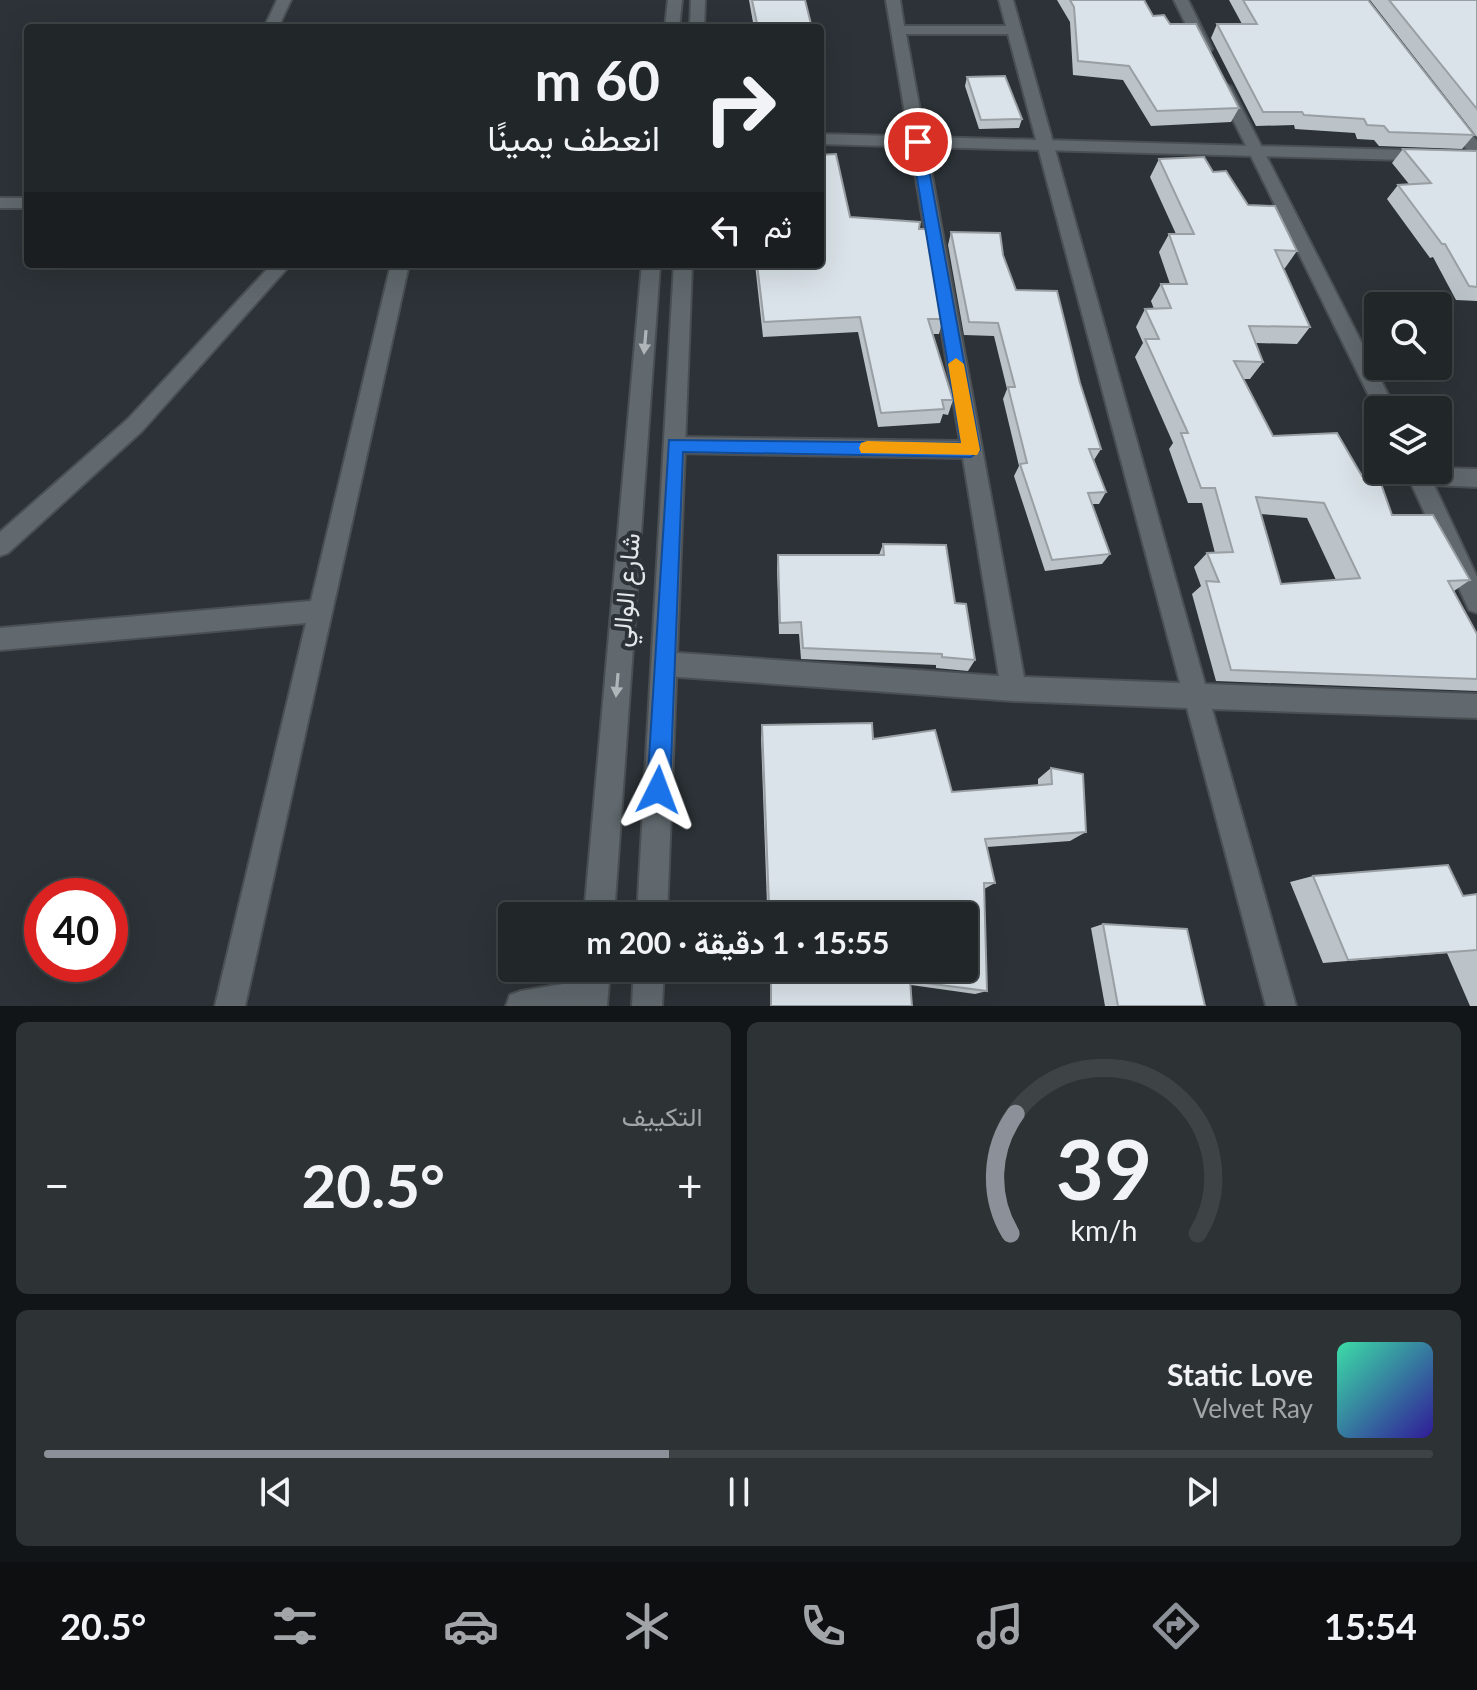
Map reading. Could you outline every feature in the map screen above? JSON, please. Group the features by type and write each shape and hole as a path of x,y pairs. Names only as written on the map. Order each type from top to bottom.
{"street":[{"path":"273,24 284,0"},
{"path":"672,24 675,0"},
{"path":"697,24 698,0"},
{"path":"893,0 1014,689"},
{"path":"1006,0 1281,1006"},
{"path":"1181,0 1379,396"},
{"path":"899,30 1015,30"},
{"path":"1441,105 1477,154"},
{"path":"824,139 1477,154"},
{"path":"0,203 24,203"},
{"path":"0,546 135,425 278,268"},
{"path":"230,1006 399,268"},
{"name":"شارع الوالي","path":"600,902 651,268"},
{"name":"شارع الوالي","path":"653,902 683,268"},
{"path":"675,445 971,450"},
{"path":"1452,476 1477,478"},
{"path":"1422,484 1477,602"},
{"path":"0,639 321,611"},
{"path":"665,664 1014,689 1477,706"},
{"path":"647,1006 648,982"},
{"path":"521,1006 593,989"}],"building":[{"path":"752,0 805,0 811,24 757,24"},
{"path":"1070,0 1144,0 1153,16 1164,15 1170,24 1196,24 1239,108 1157,111 1129,66 1078,61 1074,7"},
{"path":"1243,0 1368,0 1474,135 1389,132 1384,126 1367,125 1364,119 1304,115 1302,112 1263,112 1217,24 1257,24"},
{"path":"1389,0 1477,0 1477,109"},
{"path":"1005,76 1022,119 981,120 967,77"},
{"path":"1403,149 1477,151 1477,287 1469,286 1445,244 1398,185 1431,183"},
{"path":"836,154 850,217 920,222 919,229 928,229 943,319 928,319 953,400 942,400 944,409 881,413 860,317 764,322 757,268 824,268 824,155"},
{"path":"1204,157 1213,172 1226,171 1248,205 1275,206 1297,251 1275,250 1310,327 1249,326 1263,362 1234,361 1273,436 1337,433 1364,476 1364,484 1381,484 1392,515 1433,515 1470,580 1448,581 1477,634 1477,679 1231,670 1206,581 1219,582 1207,553 1233,552 1215,488 1201,488 1181,433 1188,433 1145,339 1159,339 1145,309 1171,308 1161,284 1187,284 1169,234 1194,234 1159,159","holes":["1256,497 1324,503 1360,578 1281,584"]},
{"path":"951,232 1000,233 1003,255 1016,290 1057,291 1080,383 1101,449 1089,449 1106,492 1088,493 1110,554 1052,560 1020,464 1027,463 1008,387 1015,387 998,323 969,322"},
{"path":"883,544 946,545 955,603 966,604 975,660 942,657 942,654 803,648 801,622 780,623 778,555 884,555"},
{"path":"872,723 873,739 935,730 952,792 1052,784 1051,768 1083,774 1086,832 985,839 995,883 984,883 987,991 918,982 978,982 978,902 769,902 762,725"},
{"path":"1448,865 1463,896 1477,894 1477,950 1348,960 1313,876"},
{"path":"1103,924 1187,929 1205,1006 1118,1006"},
{"path":"771,982 910,982 912,1006 771,1006"}],"slow traffic":[{"path":"867,448 971,450 956,364"}],"route":[{"path":"658,790 675,445 971,450 918,142"}]}
